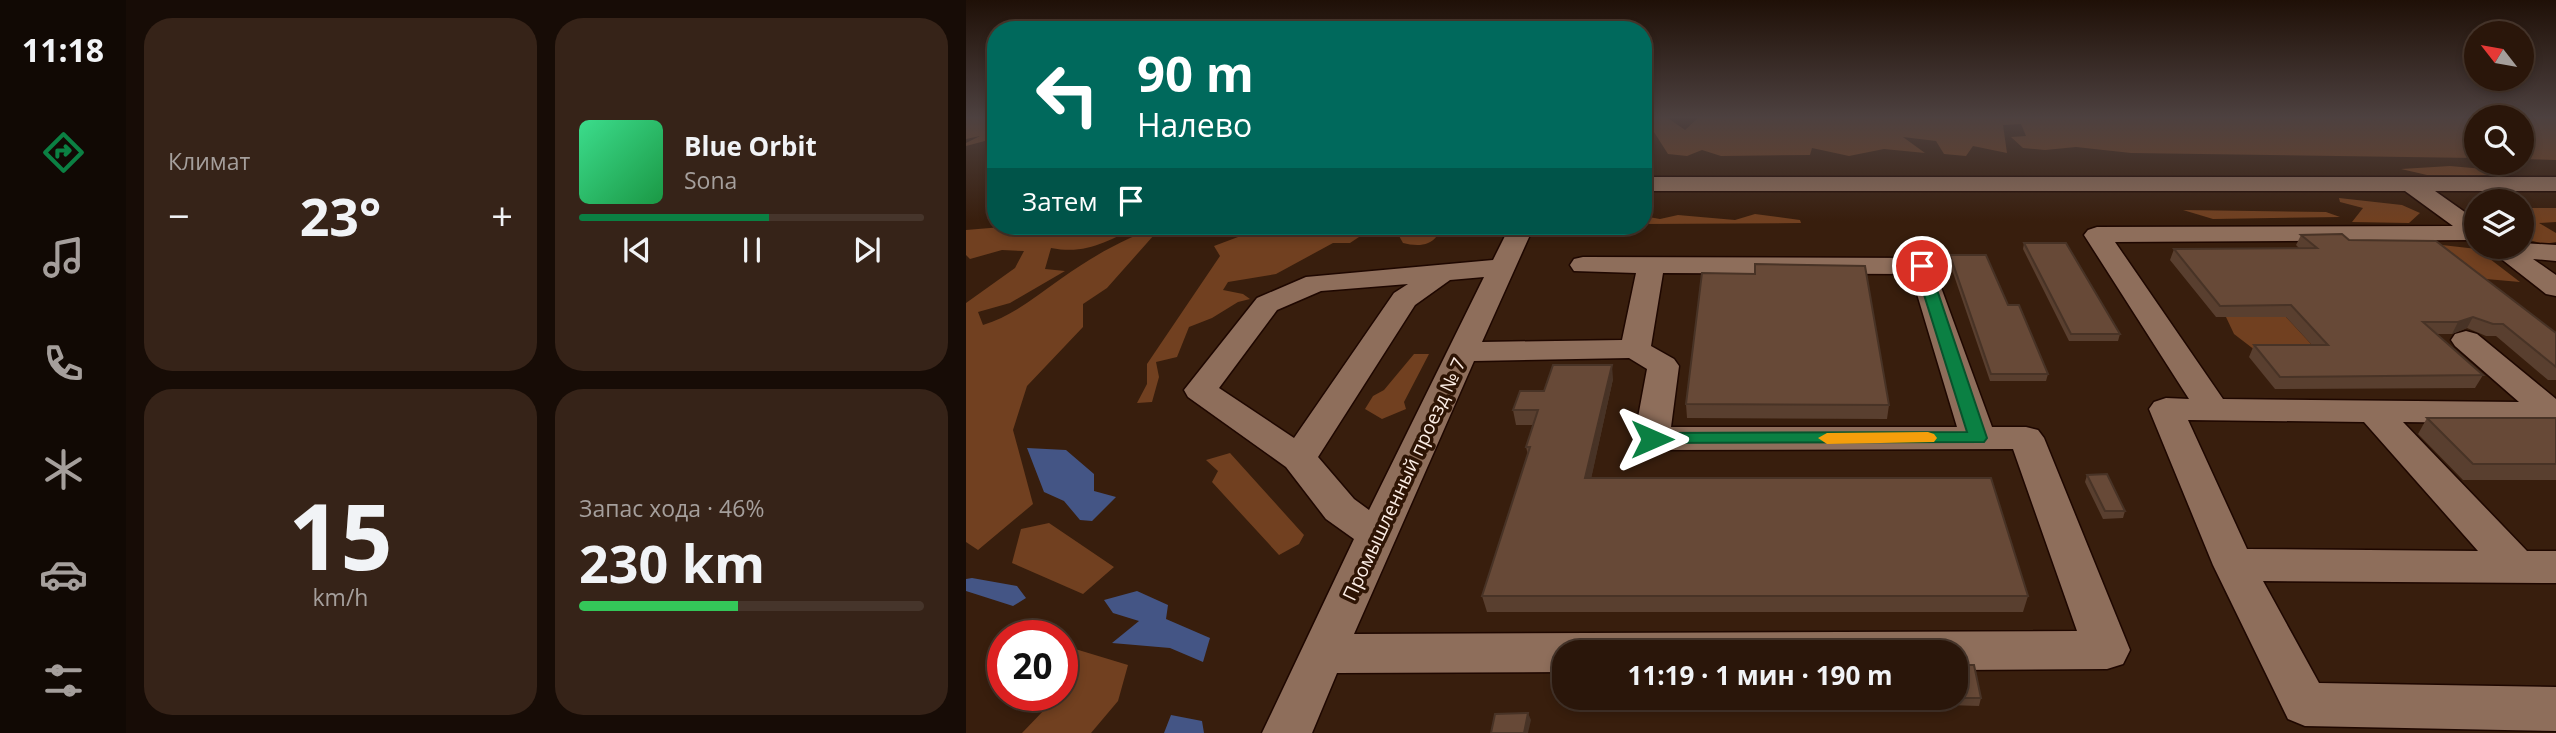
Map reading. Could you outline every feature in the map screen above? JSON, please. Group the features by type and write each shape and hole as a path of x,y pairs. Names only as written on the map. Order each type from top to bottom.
{"street":[{"path":"2409,183 2464,223"},
{"path":"1652,184 2556,184"},
{"path":"2214,411 2097,235 2464,232"},
{"name":"Промышленный проезд № 7","path":"1287,733 1325,654 1376,535 1517,235"},
{"path":"2534,251 2556,253"},
{"path":"2515,259 2556,288"},
{"path":"1583,265 1922,266 1978,438"},
{"path":"1635,349 1651,266"},
{"path":"1376,535 1340,509 1299,458 1200,390 1267,304 1316,283 1501,267"},
{"path":"1299,458 1404,299 1443,273"},
{"path":"2466,340 2554,414"},
{"path":"1325,654 2106,650 2026,438 1652,439 1663,366 1635,349 1462,352"},
{"path":"2554,414 2166,409 2234,565 2305,704 2556,709"},
{"path":"2374,412 2537,567"},
{"path":"2234,565 2537,567"}],"shaded area":[{"path":"1667,152 1696,152 1687,156 1668,154"},
{"path":"1709,152 1811,152 1810,155 1721,156"},
{"path":"1831,152 1868,152 1849,156"},
{"path":"1943,152 1969,152 1966,156 1944,154"},
{"path":"2124,152 2464,152 2464,158 2131,153"},
{"path":"2534,152 2556,152 2556,160 2534,159"},
{"path":"2464,167 2464,175 2427,175 2401,169"},
{"path":"2339,198 2402,205 2420,213 2409,223 2352,222 2363,208 2340,202"},
{"path":"2534,208 2556,208 2556,222 2539,223 2556,233 2556,242 2544,244 2534,241"},
{"path":"2183,210 2326,212 2340,217 2213,219"},
{"path":"1755,214 1800,220 1801,223 1652,224 1652,218 1660,219 1678,215 1735,220"},
{"path":"987,228 987,235 1120,235 1086,248 1051,248 1045,269 1065,271 1010,303 978,312 983,325 1014,311 1110,248 1136,235 1154,235 1107,288 1083,304 1083,327 1027,386 1013,430 1033,504 978,550 966,542 966,303 1015,268 1024,251 1002,250 970,259 966,255 966,230"},
{"path":"1237,235 1362,235 1350,243 1333,243 1276,274 1228,282 1223,290 1243,294 1250,299 1238,302 1212,318 1189,327 1177,357 1156,362 1159,377 1152,402 1137,403 1147,384 1147,364 1220,256 1214,246 1238,237"},
{"path":"1399,235 1437,236 1426,244 1403,243"},
{"path":"2442,245 2464,248 2464,259 2490,259 2520,282 2486,279"},
{"path":"2226,317 2286,317 2323,357 2264,357 2234,334"},
{"path":"1414,354 1429,354 1404,402 1406,409 1382,419 1365,409 1373,396 1384,390"},
{"path":"1230,453 1304,535 1299,544 1279,555 1212,482 1218,471 1206,460"},
{"path":"1049,523 1114,567 1083,594 1012,563 1021,529"},
{"path":"1078,650 1128,665 1118,701 1091,733 1022,733 1043,711 1078,711"}],"water":[{"path":"1027,448 1066,450 1094,474 1094,491 1116,497 1092,521 1080,520 1064,501 1044,492"},
{"path":"966,579 1017,586 1026,598 1013,606 966,591"},
{"path":"1137,591 1168,605 1166,619 1210,638 1203,662 1170,648 1112,643 1139,621 1113,613 1104,600"},
{"path":"1171,715 1202,721 1204,733 1164,733"}],"building":[{"path":"2342,234 2349,240 2436,241 2556,333 2556,367 2503,324 2493,324 2473,317 2458,322 2423,322 2483,375 2280,377 2254,345 2328,345 2291,305 2220,306 2174,249 2317,248 2301,235"},
{"path":"2024,243 2066,243 2120,334 2071,334"},
{"path":"1950,255 1986,255 2008,305 2019,305 2048,374 1991,374"},
{"path":"1755,264 1865,266 1889,405 1686,404 1702,273 1755,274"},
{"path":"1553,365 1612,365 1585,478 1991,478 2028,596 1482,596 1530,447 1526,447 1538,410 1513,410 1520,391 1544,391"},
{"path":"2427,418 2556,418 2556,464 2473,464"},
{"path":"2107,474 2125,511 2105,511 2087,475"},
{"path":"1968,665 1974,665 1981,698 1968,698"},
{"path":"1528,713 1524,733 1491,733 1495,714"}],"slow traffic":[{"path":"1827,438 1928,438"}],"route":[{"path":"1652,439 1978,438 1922,266"}]}
